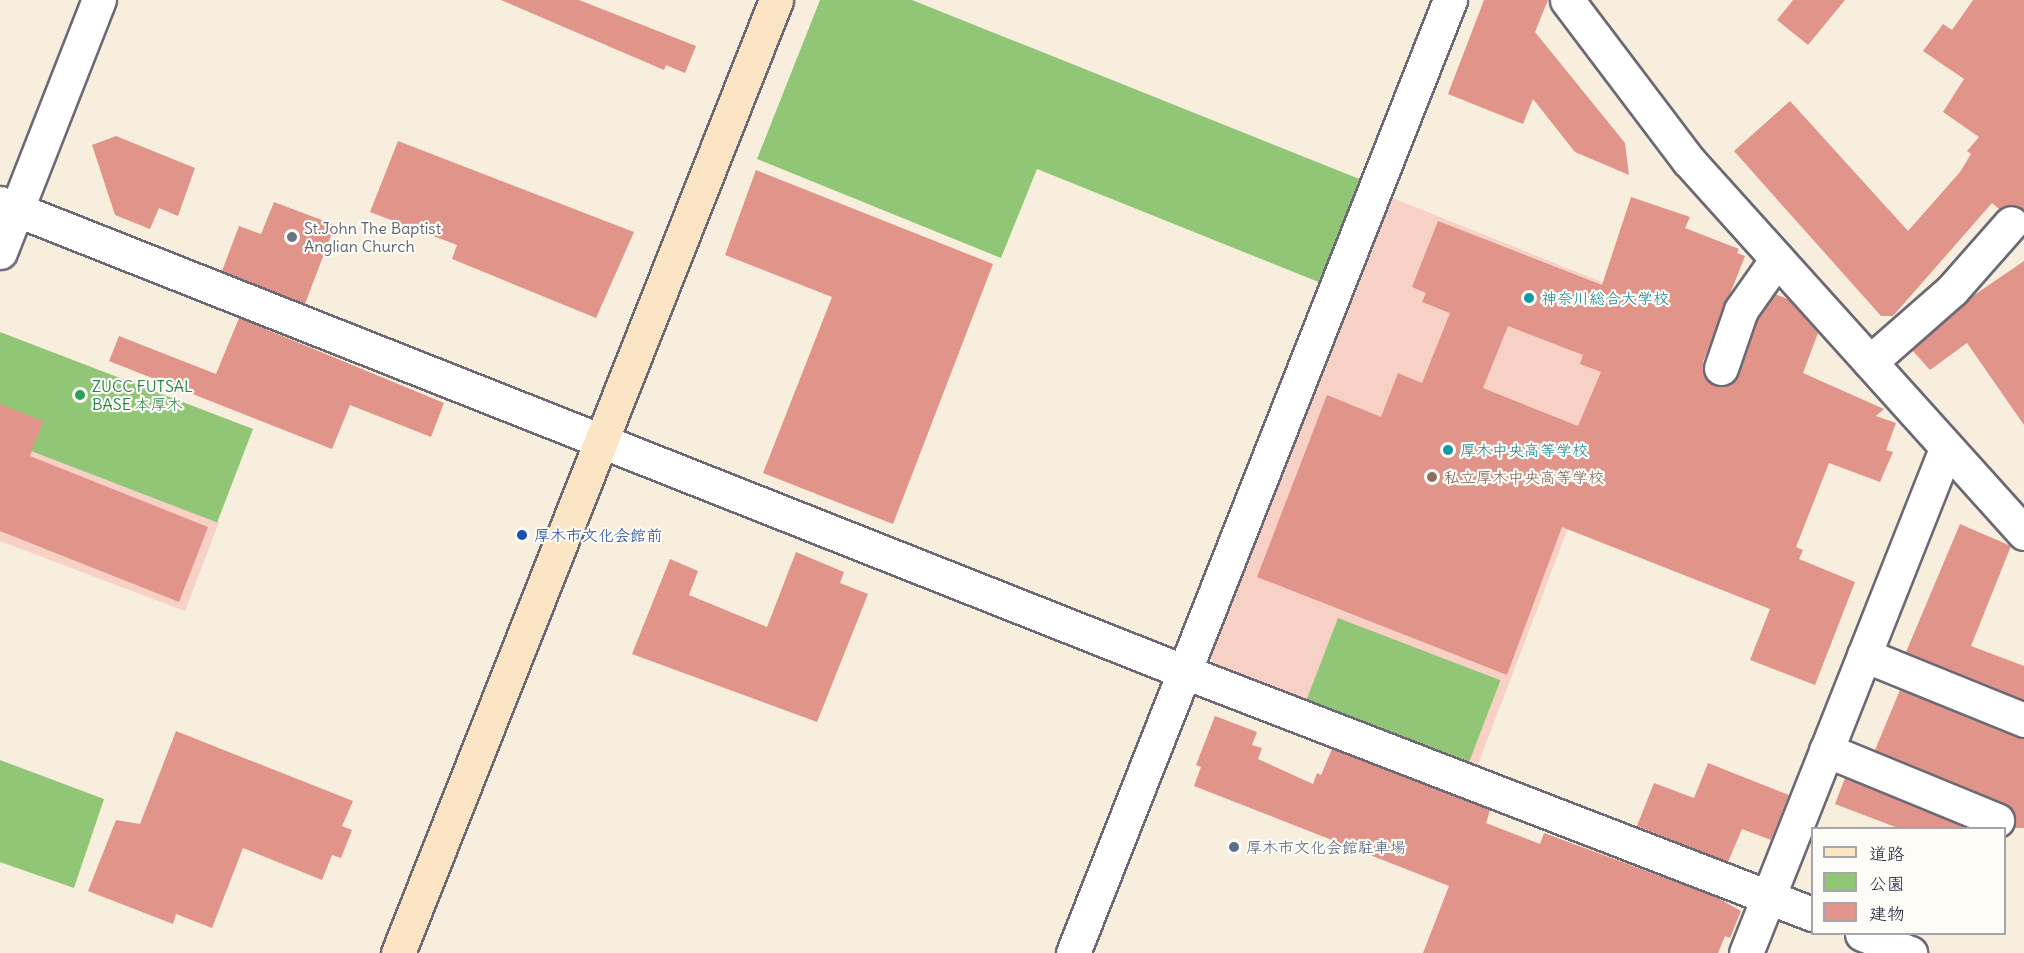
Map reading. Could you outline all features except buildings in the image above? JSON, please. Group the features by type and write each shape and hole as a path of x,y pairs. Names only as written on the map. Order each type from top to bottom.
{"street":[{"path":"0,252 9,206 99,0"},
{"path":"398,953 776,0"},
{"path":"1073,953 1450,0"},
{"path":"1567,0 1688,160 2024,533"},
{"path":"9,206 602,439 1185,672 1811,914"},
{"path":"1870,362 1952,290 2011,223"},
{"path":"1721,368 1741,310 1777,260"},
{"path":"1746,953 1946,449"},
{"path":"1864,655 2024,720"},
{"path":"1826,750 1997,820"},
{"path":"1867,935 1910,953"}],"shaded area":[{"name":"私立厚木中央高等学校","path":"1385,195 1654,303 1477,767 1216,669 1208,651"},
{"path":"0,438 219,522 185,611 0,541"}],"green space":[{"path":"820,0 912,0 1362,180 1321,283 1037,169 1001,258 757,159"},
{"name":"ZUCC FUTSAL BASE 本厚木","path":"0,332 253,429 217,522 0,439"},
{"path":"1338,618 1500,680 1469,762 1307,699"},
{"path":"0,760 104,799 74,888 0,862"}],"place":[{"name":"St.John The Baptist Anglian Church","path":"292,237"},
{"name":"神奈川総合大学校","path":"1529,298"},
{"name":"ZUCC FUTSAL BASE 本厚木","path":"80,395"},
{"name":"厚木中央高等学校","path":"1448,450"},
{"name":"私立厚木中央高等学校","path":"1432,477"},
{"name":"厚木市文化会館前","path":"522,535"},
{"name":"厚木市文化会館駐車場","path":"1234,847"}]}
